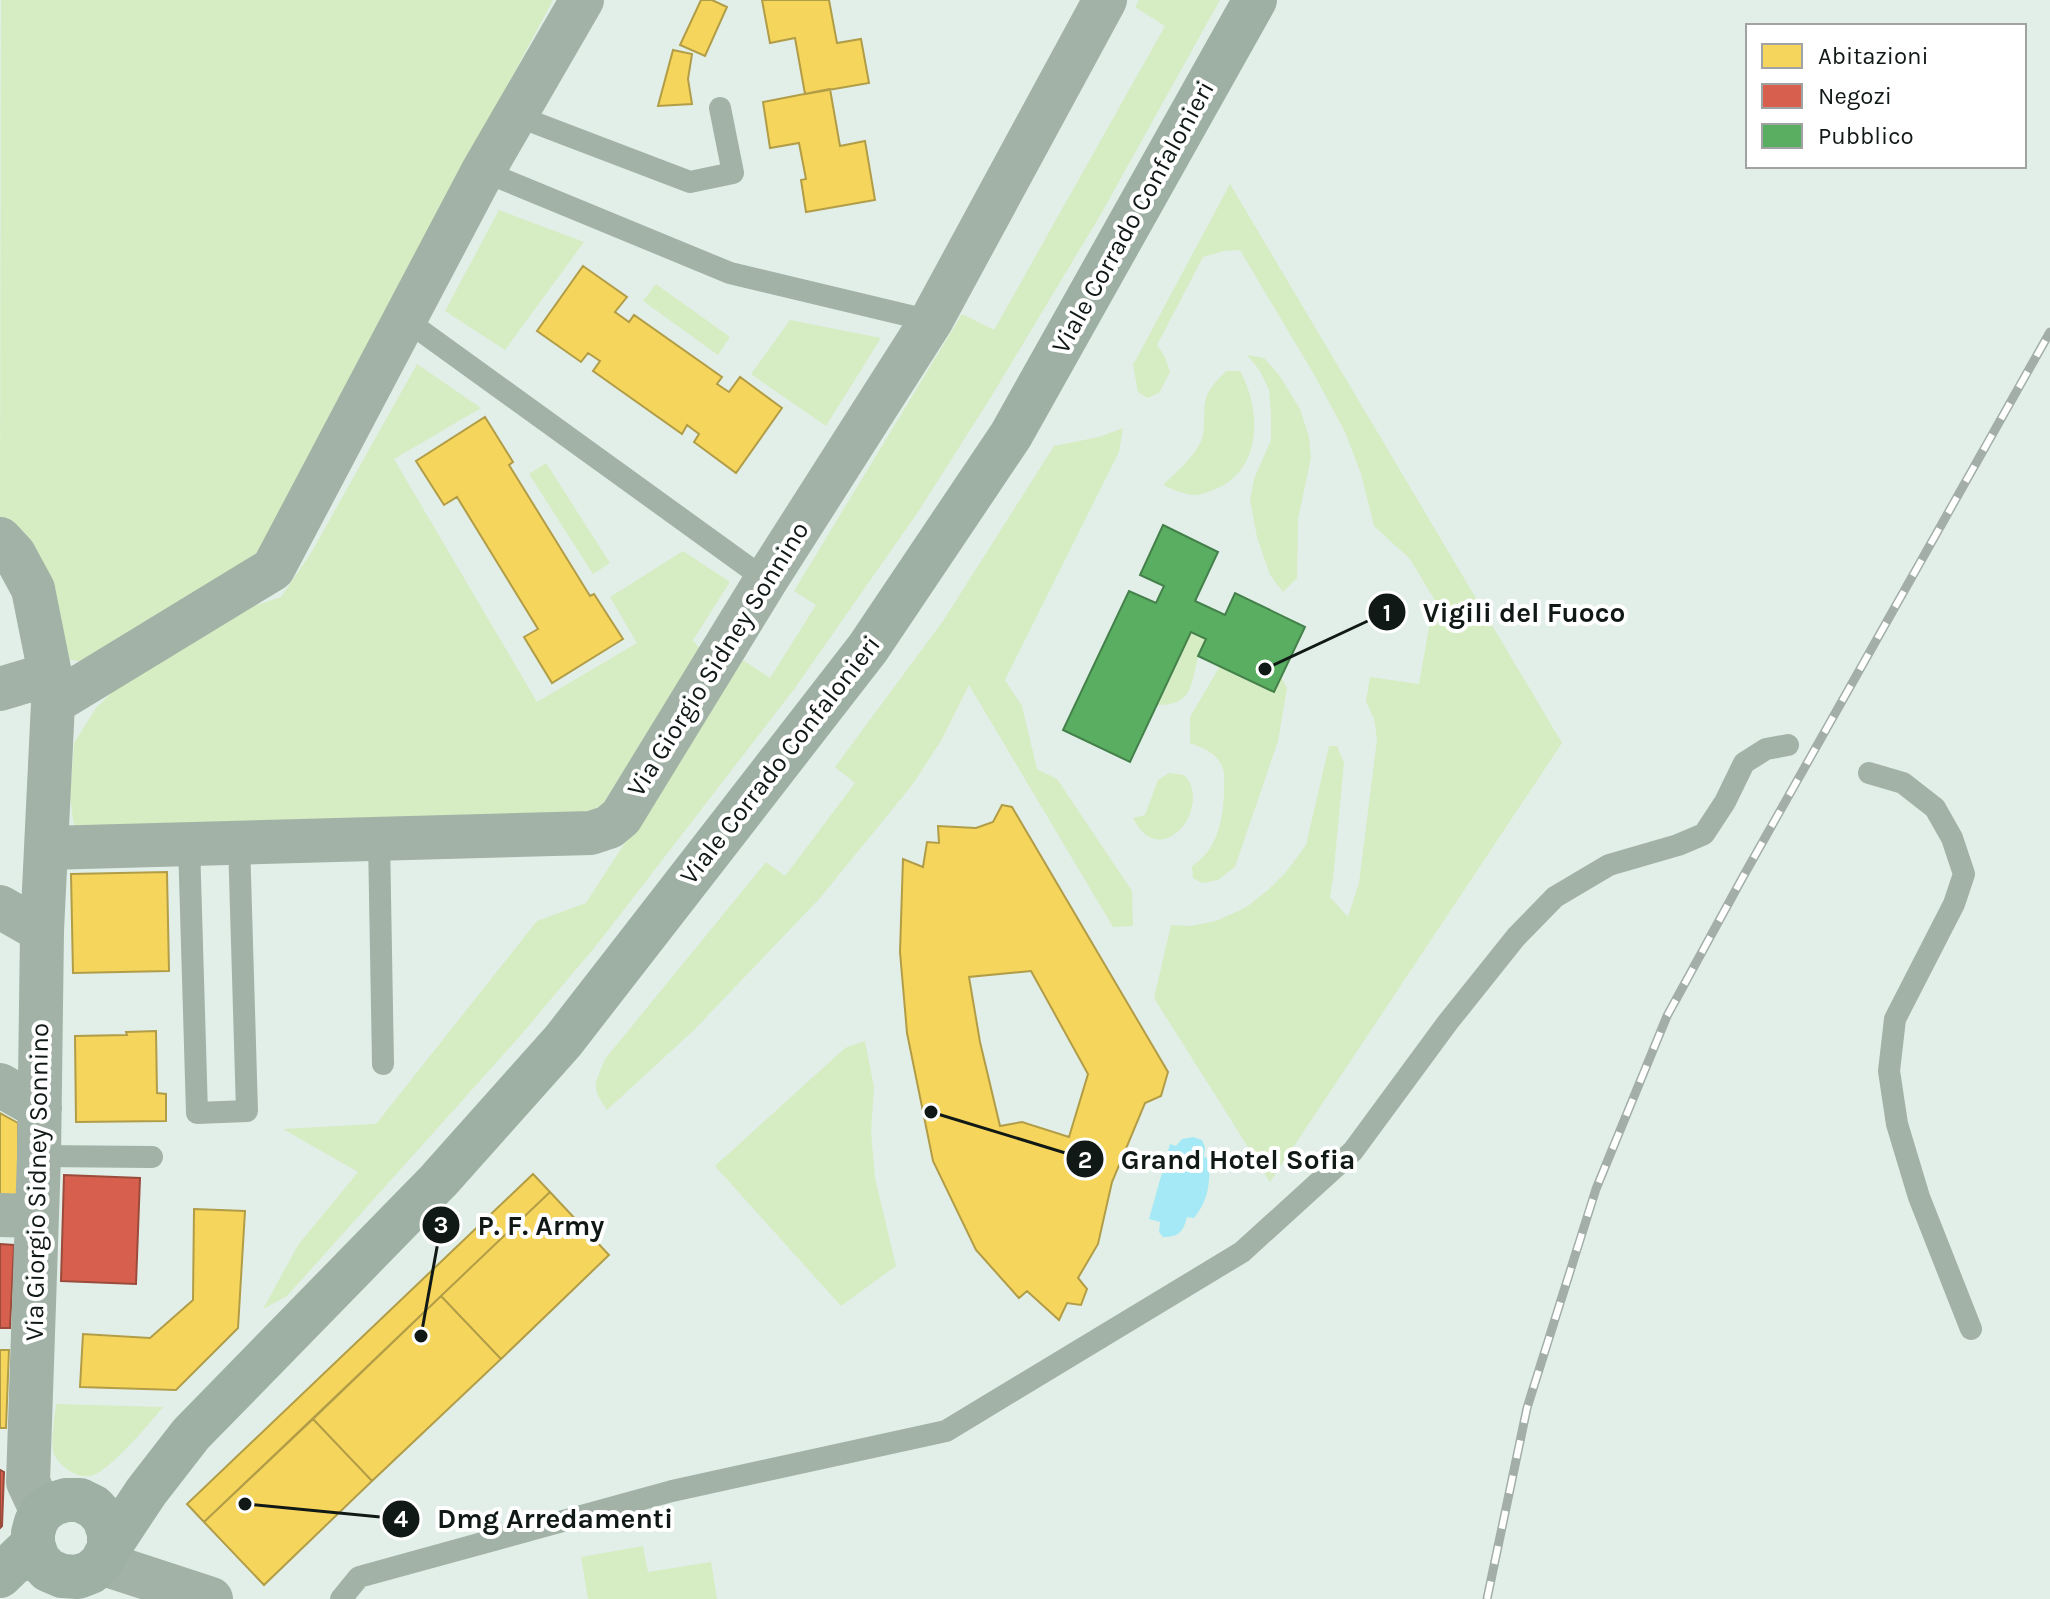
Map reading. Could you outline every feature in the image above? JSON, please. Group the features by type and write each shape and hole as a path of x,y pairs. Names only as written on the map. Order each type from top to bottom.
{"main road":[{"name":"Viale Corrado Confalonieri","path":"191,1434 439,1180 563,1041 868,648 1011,435 1255,0"},
{"path":"0,1576 52,1519 121,1481 191,1434"},
{"path":"52,1519 38,1559 48,1570 62,1576 89,1572 191,1434"},
{"path":"52,1519 94,1507 104,1518 109,1533 89,1572"},
{"path":"0,1593 17,1599"}],"street":[{"path":"0,689 51,688 273,569 483,171 582,0"},
{"name":"Via Giorgio Sidney Sonnino","path":"47,848 591,833 609,827 621,817 766,580 931,321 1105,0"},
{"name":"Via Giorgio Sidney Sonnino","path":"0,539 14,554 33,589 51,688 42,931 39,1156 19,1216 28,1482 52,1519"},
{"path":"0,907 42,931"},
{"path":"0,1085 40,1108"},
{"path":"89,1572 211,1599"}],"lane":[{"path":"517,116 690,182 733,173 720,108"},
{"path":"483,171 730,273 931,321"},
{"path":"406,320 766,580"},
{"path":"341,1599 359,1577 672,1491 946,1431 1242,1252 1353,1151 1448,1022 1516,937 1555,897 1609,865 1704,834 1725,802 1744,763 1766,749 1788,745"},
{"path":"1869,773 1903,783 1935,808 1952,838 1964,874 1954,904 1895,1019 1889,1071 1897,1124 1919,1197 1971,1329"},
{"path":"379,839 383,1064"},
{"path":"189,844 197,1113 247,1111 239,842"},
{"path":"39,1156 152,1157"}],"green space":[{"path":"1,0 553,0 257,555 83,662 63,658 0,524"},
{"path":"1139,0 1220,0 1101,214 920,509 795,688 599,942 521,1035 287,1296 263,1309 298,1245 358,1172 283,1129 376,1124 537,921 586,903 743,660 770,678 816,605 794,591 962,314 994,330 1165,26 1135,7"},
{"path":"1230,184 1562,743 1270,1182 1154,998 1171,925 1190,926 1216,921 1245,908 1286,872 1306,845 1329,746 1337,746 1344,763 1330,897 1348,917 1359,883 1377,739 1374,719 1366,701 1370,677 1419,684 1434,599 1410,559 1374,526 1361,474 1345,432 1240,250 1203,257 1157,345 1170,372 1159,393 1147,398 1138,392 1133,365"},
{"path":"499,210 584,242 505,350 445,311"},
{"path":"656,284 730,337 718,355 643,301"},
{"path":"790,320 881,338 826,426 751,374"},
{"path":"1247,355 1264,358 1279,375 1300,409 1309,437 1311,458 1298,519 1297,578 1283,592 1270,575 1257,537 1250,500 1254,479 1271,440 1271,413 1269,390 1260,371"},
{"path":"417,364 481,408 394,459 537,702 637,643 610,597 683,551 730,582 693,640 700,649 603,804 574,820 75,834 70,796 74,743 96,708 132,673 251,607 281,597 311,553"},
{"path":"1226,371 1240,371 1251,401 1254,433 1245,463 1222,486 1197,495 1163,485 1198,448 1203,432 1206,398"},
{"path":"1123,428 1119,452 1005,680 1022,706 1037,769 1057,779 1132,891 1133,926 1113,927 969,685 942,739 913,784 820,898 693,1031 607,1110 596,1090 605,1059 766,862 785,876 855,783 835,767 943,621 1054,446 1099,437"},
{"path":"546,463 610,563 593,574 529,474"},
{"path":"1191,632 1206,639 1188,692 1177,702 1157,705"},
{"path":"1220,666 1273,692 1281,677 1287,688 1278,741 1235,867 1218,880 1202,883 1193,878 1192,866 1208,851 1218,832 1223,810 1224,771 1214,755 1190,743 1190,717"},
{"path":"1169,773 1184,775 1190,783 1193,800 1190,813 1175,834 1165,839 1153,839 1143,832 1133,818 1145,815 1158,780"},
{"path":"865,1041 874,1087 871,1131 875,1178 896,1266 841,1306 715,1166 845,1048"},
{"path":"56,1404 163,1407 107,1466 98,1473 85,1476 69,1471 54,1454"},
{"path":"643,1546 648,1572 711,1562 717,1599 588,1599 581,1557"}],"water":[{"path":"1193,1137 1202,1140 1204,1157 1210,1159 1206,1197 1194,1218 1187,1217 1180,1233 1163,1237 1159,1232 1160,1222 1149,1219 1170,1144 1176,1146 1182,1139"}],"building: Abitazioni":[{"path":"701,0 712,0 727,7 705,56 680,45"},
{"path":"762,0 829,0 837,43 861,39 869,83 805,94 795,38 770,43"},
{"path":"673,50 692,54 688,79 692,104 658,106"},
{"path":"830,89 840,146 865,141 875,200 806,212 801,180 806,179 799,143 770,148 763,102"},
{"path":"583,266 627,297 615,312 629,322 634,315 722,377 717,384 729,392 740,377 782,408 736,473 694,442 699,434 687,425 682,434 593,371 600,361 588,353 581,362 537,331"},
{"path":"485,417 513,462 509,465 590,596 594,594 623,639 552,683 524,637 538,629 457,497 444,505 416,461"},
{"path":"1002,805 1012,807 1168,1072 1161,1096 1145,1103 1112,1182 1098,1244 1078,1278 1087,1289 1081,1305 1067,1303 1059,1320 1027,1291 1019,1298 976,1250 933,1161 907,1033 900,952 903,859 923,867 927,842 939,843 938,826 976,828 993,822","holes":["1031,971 1088,1074 1069,1137 1022,1122 1000,1126 980,1042 969,977"]},
{"path":"167,872 169,971 73,973 71,874"},
{"path":"156,1031 157,1093 166,1094 166,1121 76,1122 75,1036"},
{"path":"0,1113 18,1123 18,1203 0,1203"},
{"path":"533,1174 550,1192 204,1522 187,1504"},
{"path":"550,1192 609,1255 501,1359 441,1296"},
{"path":"194,1209 245,1211 238,1328 176,1390 80,1387 83,1334 150,1338 193,1300"},
{"path":"441,1296 501,1359 372,1481 313,1419"},
{"path":"0,1350 9,1350 6,1428 0,1428"},
{"path":"313,1419 372,1481 264,1585 204,1522"}],"building: Negozi":[{"path":"64,1175 140,1178 136,1284 61,1281"},
{"path":"0,1244 14,1245 10,1328 0,1328"},
{"path":"0,1470 4,1472 0,1528"}],"building: Pubblico":[{"path":"1163,525 1218,552 1195,601 1225,615 1235,593 1305,627 1274,692 1198,656 1206,639 1191,632 1130,762 1063,730 1129,591 1156,603 1164,586 1140,575"}],"railway":[{"path":"1487,1599 1527,1408 1596,1189 1667,1016 2050,332"}],"place":[{"name":"Vigili del Fuoco","path":"1265,669"},
{"name":"Grand Hotel Sofia","path":"931,1112"},
{"name":"P. F. Army","path":"421,1336"},
{"name":"Dmg Arredamenti","path":"245,1504"}]}
